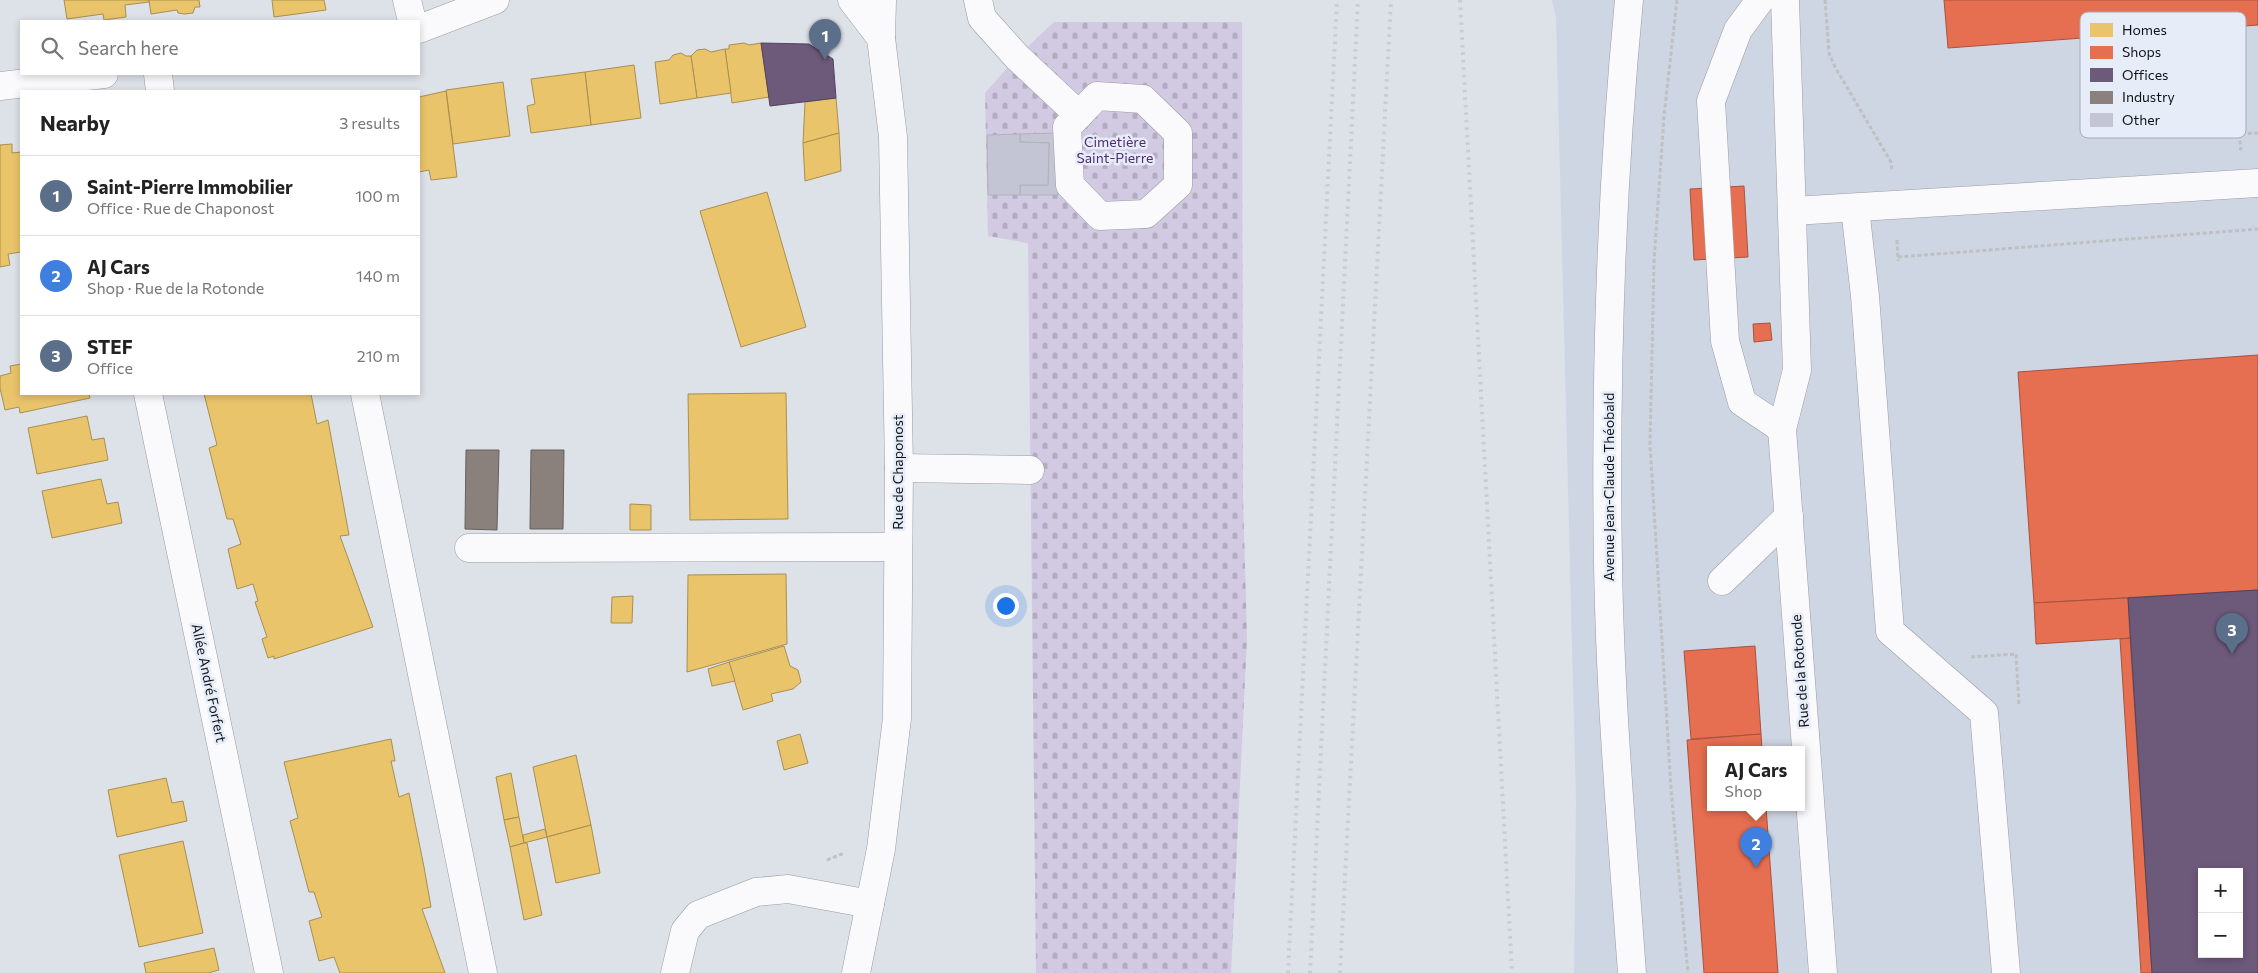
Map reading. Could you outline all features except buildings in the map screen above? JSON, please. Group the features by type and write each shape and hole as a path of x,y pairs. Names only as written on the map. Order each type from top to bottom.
{"street":[{"path":"407,0 412,20"},
{"path":"420,29 495,0"},
{"name":"Rue de Chaponost","path":"852,0 880,38"},
{"name":"Rue de Chaponost","path":"856,973 881,849 897,718 899,468 893,137 880,38 882,0"},
{"path":"978,0 982,18 1018,57 1079,115"},
{"name":"Avenue Jean-Claude Théobald","path":"1629,0 1620,111 1611,272 1608,378 1608,563 1615,738 1632,973"},
{"path":"1760,0 1738,30 1711,101 1725,341 1742,402 1782,430"},
{"name":"Rue de la Rotonde","path":"1785,0 1797,370 1782,430 1823,973"},
{"path":"0,86 95,75"},
{"path":"158,75 160,90"},
{"path":"1097,96 1143,99 1178,132 1178,184 1146,214 1100,216 1070,185 1068,127 1079,115 1097,96"},
{"path":"1792,211 2258,183"},
{"path":"1855,208 1865,296 1890,631 1984,713 2006,973"},
{"name":"Allée André Forfert","path":"148,395 269,973"},
{"path":"366,395 484,973"},
{"path":"899,468 1030,470"},
{"path":"1722,580 1789,516"},
{"path":"469,548 898,547"},
{"path":"675,973 685,931 698,916 756,892 788,889 870,904"}],"path":[{"path":"1676,0 1664,116 1654,262 1650,444 1671,789 1688,973"},
{"path":"1825,0 1829,52 1835,67 1891,162 1899,267"},
{"path":"1898,257 2258,229"},
{"path":"1925,660 2016,654 2019,712"}],"shaded area":[{"path":"1552,0 2258,0 2258,973 1574,973 1576,802 1556,17"}],"green space":[{"name":"Cimetière Saint-Pierre","path":"1054,22 1242,22 1243,497 1247,638 1231,973 1036,973 1028,243 988,236 985,93 1017,57"}],"railway":[{"path":"1288,973 1337,0"},
{"path":"1310,973 1358,0"},
{"path":"1340,973 1391,0"},
{"path":"1460,0 1512,973"}],"place":[{"name":"Saint-Pierre Immobilier","path":"825,60"},
{"name":"STEF","path":"2232,654"},
{"name":"AJ Cars","path":"1756,868"}]}
